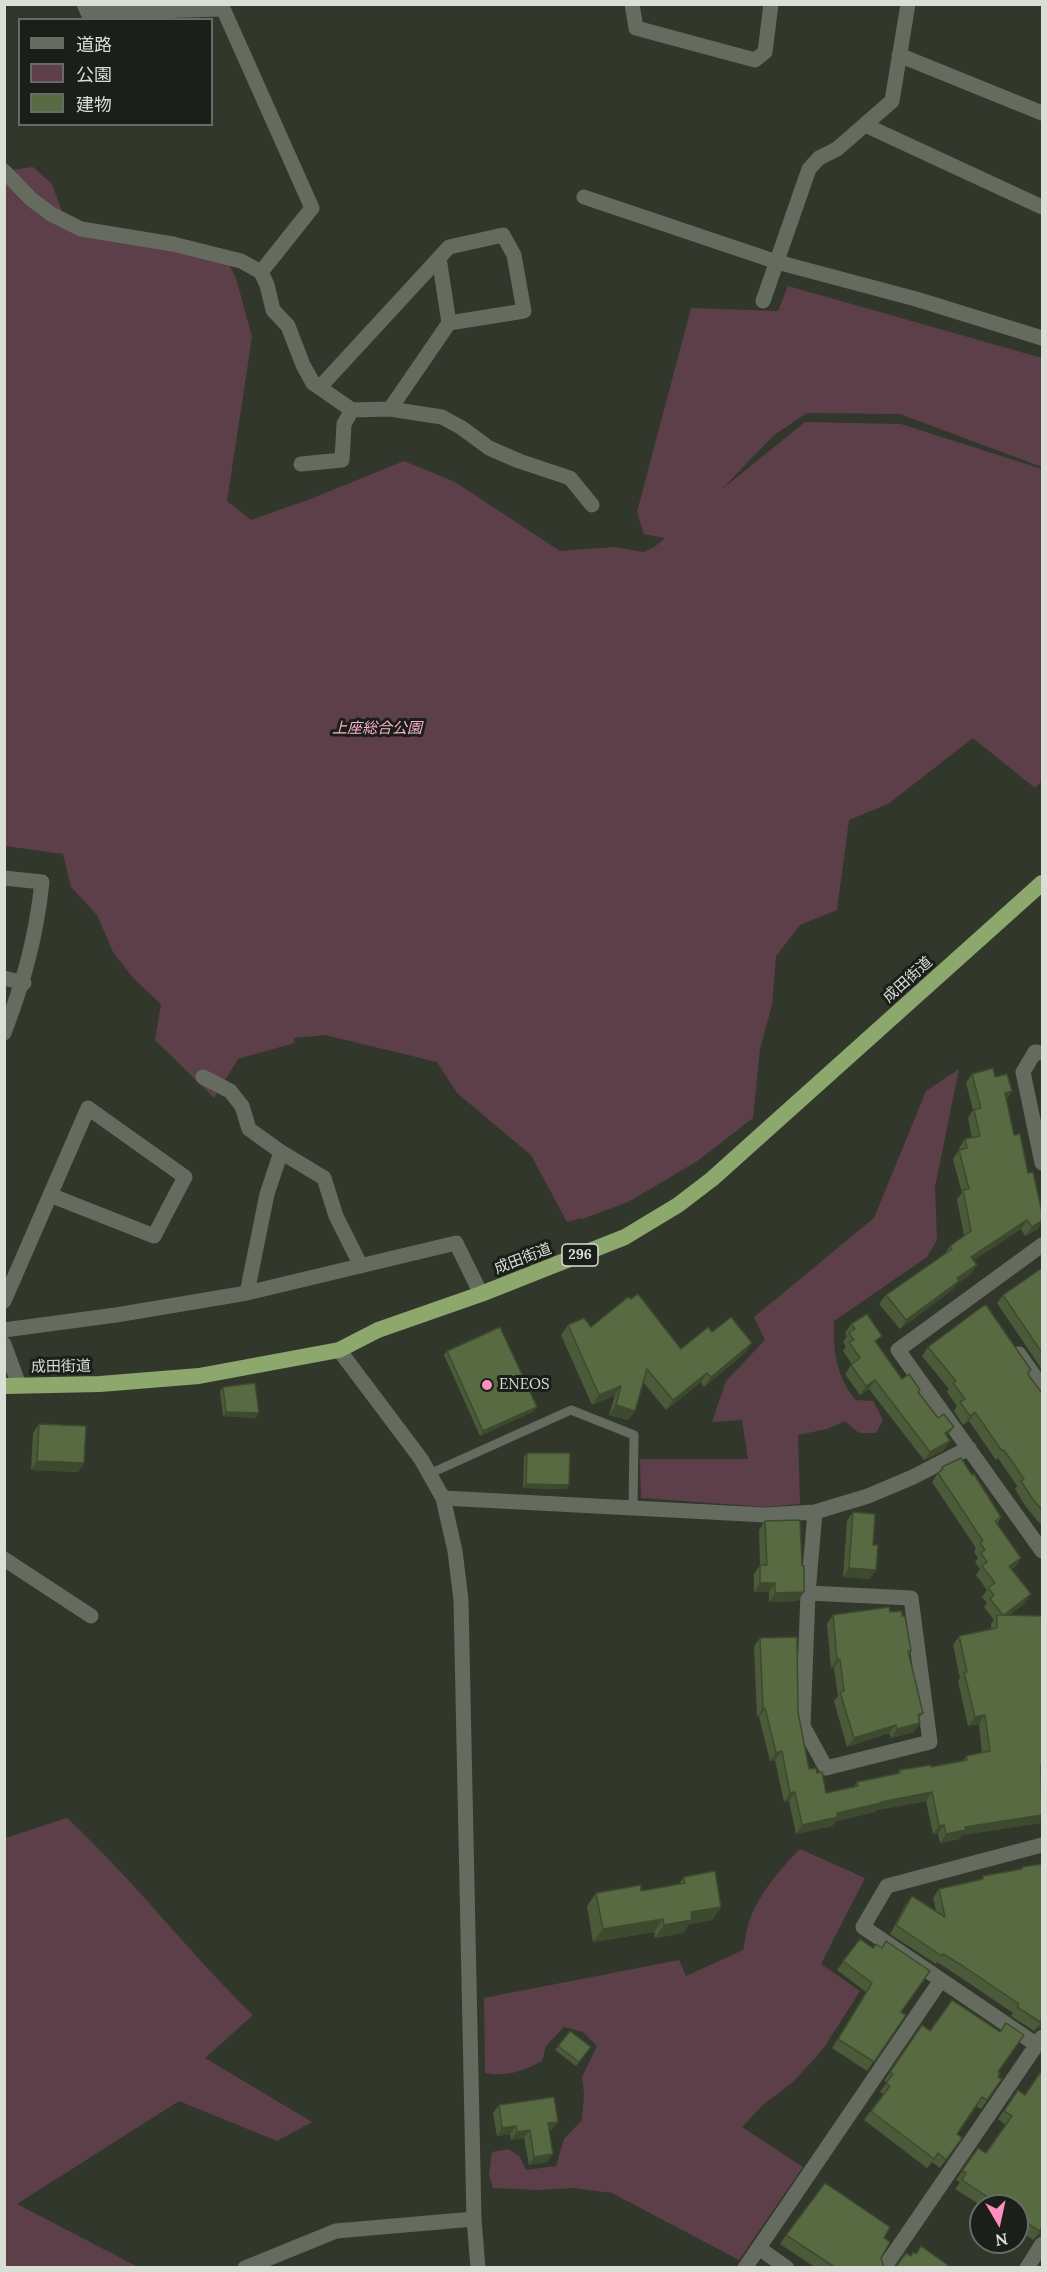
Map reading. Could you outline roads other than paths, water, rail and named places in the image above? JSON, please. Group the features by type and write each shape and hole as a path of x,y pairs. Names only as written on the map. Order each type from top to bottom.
{"highway":[{"name":"成田街道","path":"12,1386 100,1384 199,1376 339,1350 378,1330 481,1294 626,1237 678,1205 712,1179 1042,883"}],"street":[{"path":"84,4 88,13 221,7 312,208 261,272"},
{"path":"632,4 636,28 755,60 765,52 771,4"},
{"path":"763,301 809,169 819,158 837,149 892,101 908,4"},
{"path":"899,55 1042,113"},
{"path":"865,125 1042,207"},
{"path":"4,171 31,199 51,214 81,229 173,244 241,261 261,272 273,310 288,326 303,365 313,383 352,410 390,409 442,417 462,428 489,448 570,478 592,505"},
{"path":"584,196 777,262 916,299 1042,338"},
{"path":"320,387 449,247 504,235 514,255 524,311 449,323"},
{"path":"390,409 449,323 439,258"},
{"path":"302,464 342,460 344,424 352,410"},
{"path":"4,878 42,882 38,920 24,983 4,1034"},
{"path":"4,978 24,983"},
{"path":"1042,1053 1035,1052 1023,1072 1042,1163"},
{"path":"203,1077 230,1091 242,1106 249,1129 324,1178 336,1216 361,1266"},
{"path":"4,1301 50,1195 88,1108 185,1177 154,1236 50,1195"},
{"path":"247,1293 267,1194 281,1152"},
{"path":"4,1330 116,1315 247,1293 456,1242 481,1294"},
{"path":"1042,1245 980,1297 898,1350 1042,1551"},
{"path":"1010,1340 1042,1388"},
{"path":"4,1344 12,1386"},
{"path":"339,1350 421,1459 443,1498 455,1551 461,1600 474,2219 478,2268"},
{"path":"443,1498 766,1515 815,1512 868,1496 969,1449"},
{"path":"808,1593 911,1598 930,1742 826,1768 803,1726 808,1593 815,1512"},
{"path":"4,1559 90,1616"},
{"path":"884,2268 1040,2041 941,1980 863,1927 887,1886 1042,1845"},
{"path":"745,2268 941,1980"},
{"path":"245,2268 336,2232 474,2219"},
{"path":"1027,2268 1042,2244"},
{"path":"759,2248 787,2268"}],"lane":[{"path":"429,1474 572,1410 634,1435 633,1508"}],"place":[{"name":"ENEOS","path":"487,1385"}],"park label":[{"name":"上座総合公園","path":"377,729"}]}
